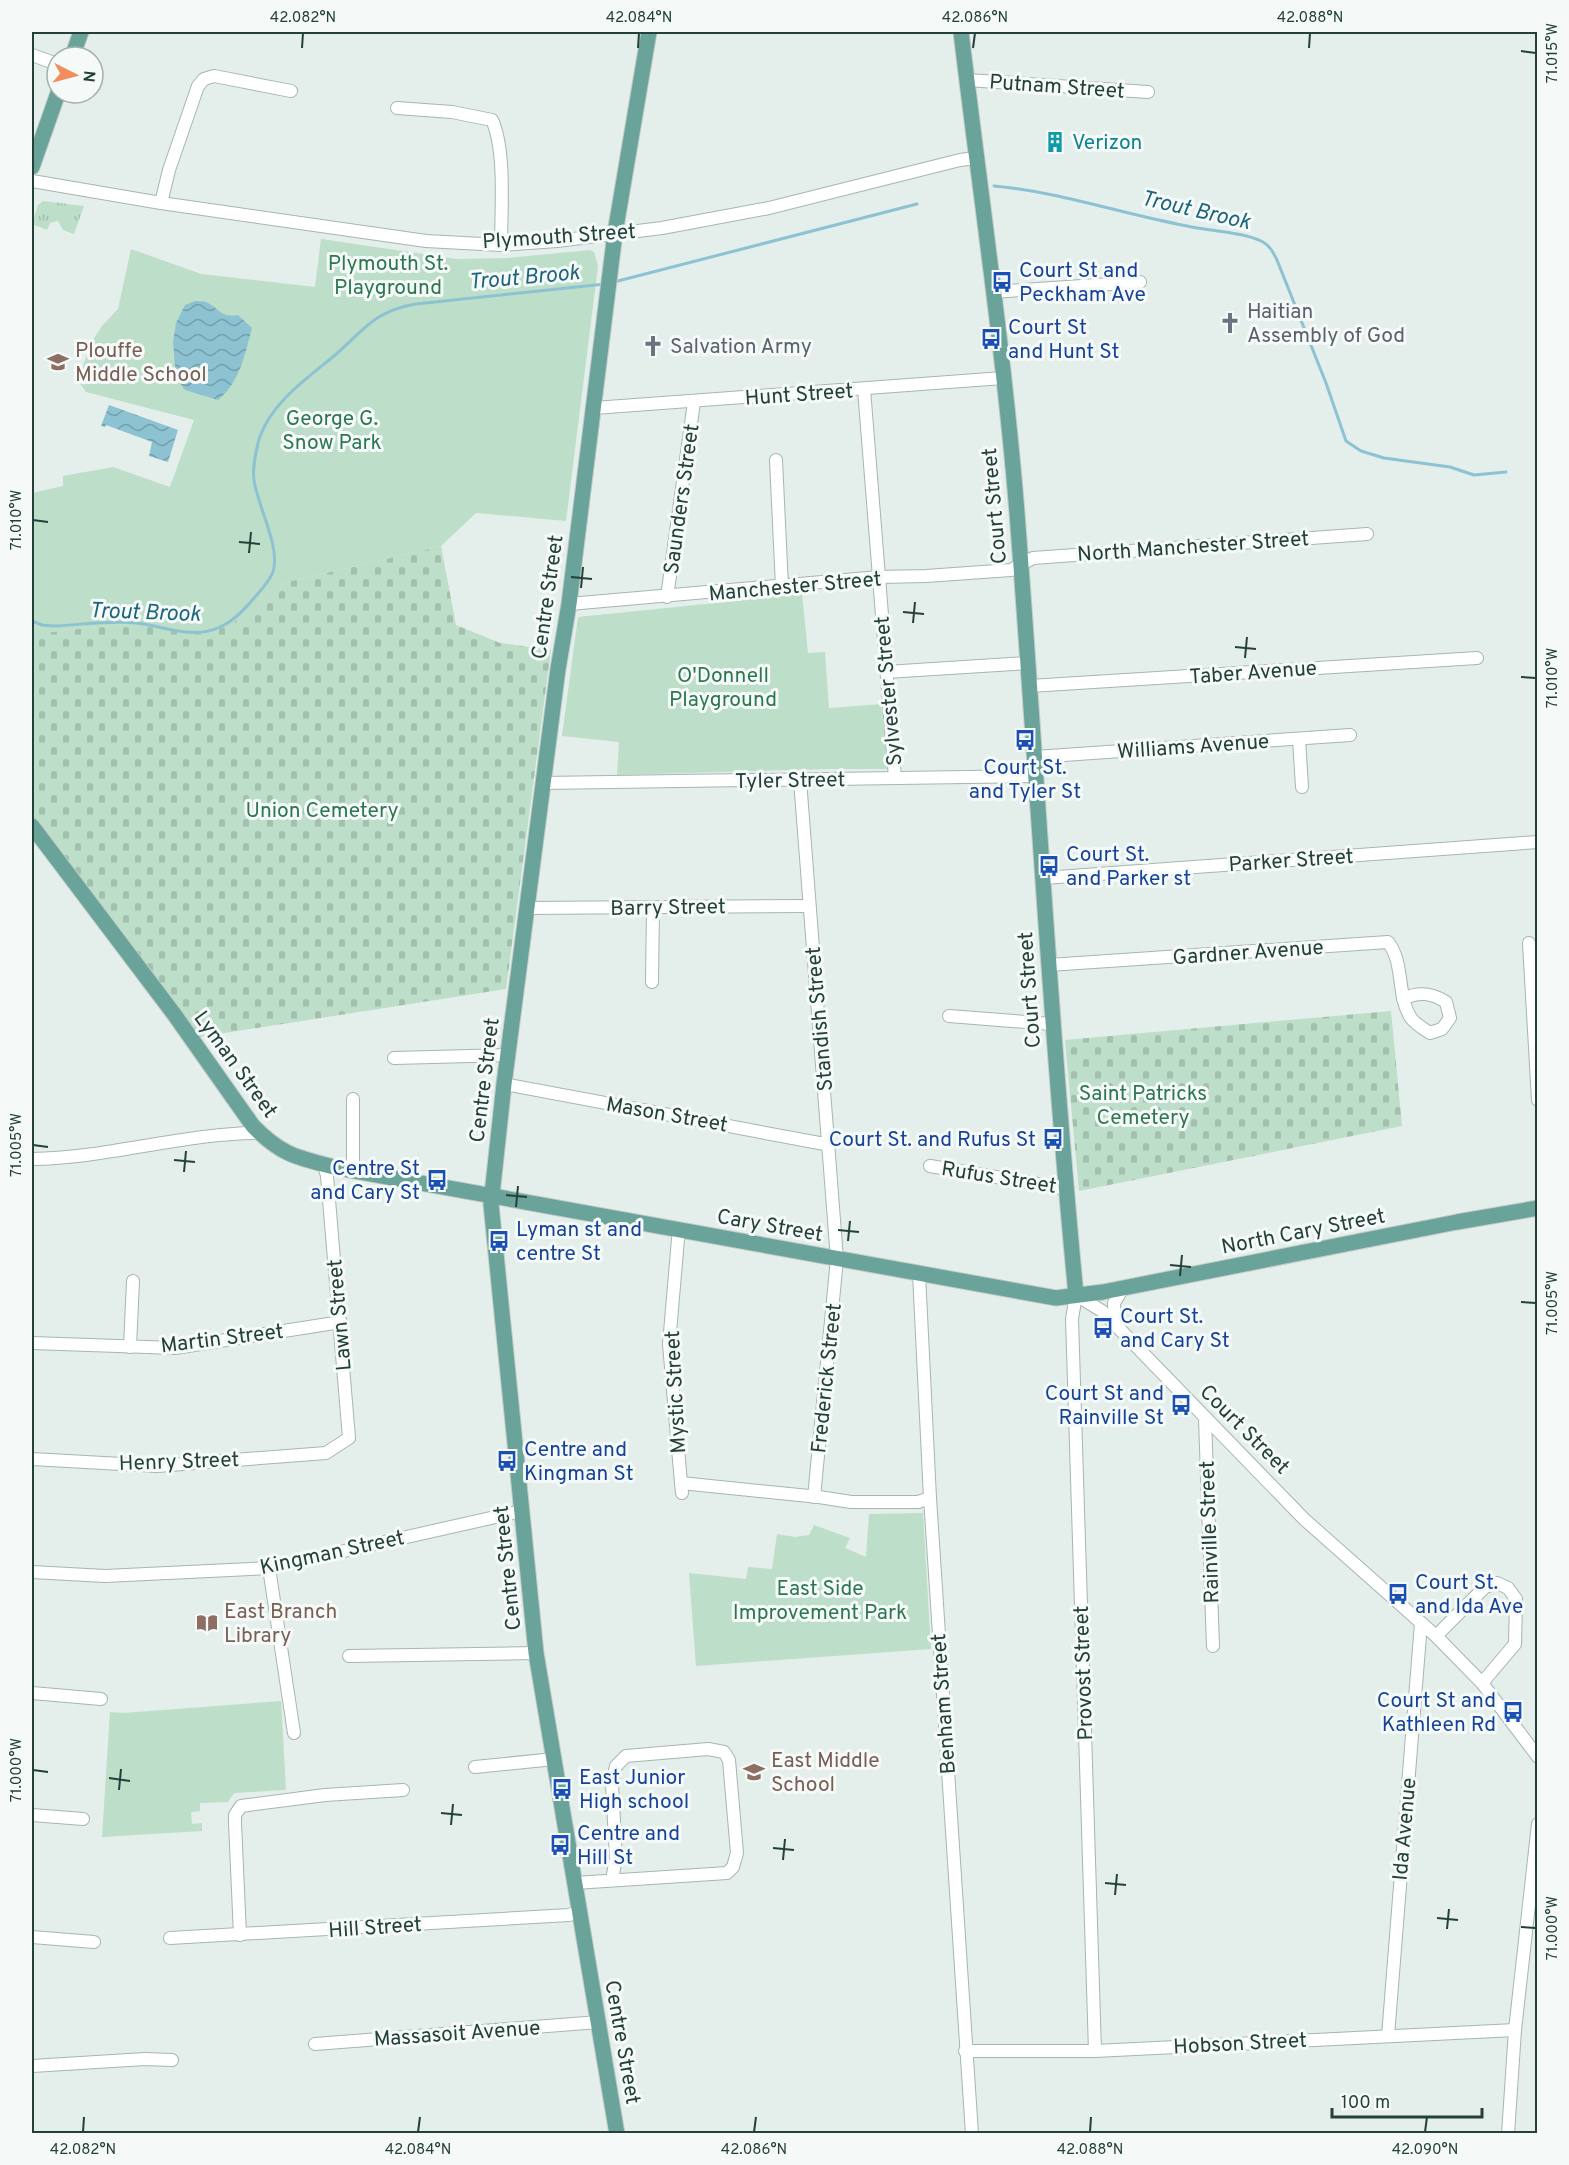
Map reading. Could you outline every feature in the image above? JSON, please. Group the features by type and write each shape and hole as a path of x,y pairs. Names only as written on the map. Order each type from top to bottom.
{"main road":[{"name":"Centre Street","path":"617,2133 536,1653 493,1233 492,1195 504,1084 558,669 569,604 615,233 650,32"},
{"name":"Court Street","path":"961,32 1004,378 1030,686 1052,1024 1076,1295"},
{"path":"32,167 54,105"},
{"name":"Lyman Street","path":"32,826 174,1014 260,1133 269,1142 287,1153 324,1165 492,1195"},
{"name":"Cary Street","path":"492,1195 1056,1298 1076,1295"},
{"name":"North Cary Street","path":"1076,1295 1123,1288 1538,1208"}],"street":[{"path":"161,203 169,170 198,86 204,79 214,75 291,91"},
{"name":"Putnam Street","path":"967,80 1148,92"},
{"path":"397,108 452,112 492,120 500,149 501,244"},
{"name":"Plymouth Street","path":"32,181 161,203 426,241 501,244 557,241 662,228 769,208 975,158"},
{"path":"993,292 1140,282"},
{"name":"Hunt Street","path":"594,408 1004,378"},
{"name":"Sylvester Street","path":"864,388 895,778"},
{"name":"Saunders Street","path":"668,597 694,402"},
{"path":"776,460 782,587"},
{"name":"North Manchester Street","path":"1020,564 1033,558 1367,534"},
{"name":"Manchester Street","path":"569,604 879,577 1011,570 1020,564"},
{"name":"Taber Avenue","path":"1030,686 1477,658"},
{"path":"886,672 1028,663"},
{"name":"Williams Avenue","path":"1035,757 1350,735"},
{"path":"1299,739 1302,787"},
{"name":"Tyler Street","path":"543,783 1036,776"},
{"name":"Standish Street","path":"800,780 830,1145 837,1259"},
{"name":"Parker Street","path":"1044,878 1538,842"},
{"name":"Barry Street","path":"527,908 809,906"},
{"path":"652,982 653,908"},
{"name":"Gardner Avenue","path":"1049,965 1388,942 1396,952 1403,999"},
{"path":"1529,943 1538,1100"},
{"path":"949,1016 1052,1024"},
{"path":"394,1058 508,1054"},
{"name":"Mason Street","path":"504,1084 830,1145"},
{"path":"352,1171 353,1099"},
{"path":"32,1159 67,1158 225,1134 260,1133"},
{"name":"Lawn Street","path":"324,1165 341,1322 349,1438 326,1453"},
{"name":"Rufus Street","path":"930,1166 1068,1189"},
{"name":"Mystic Street","path":"680,1230 669,1344 682,1488 814,1497"},
{"name":"Frederick Street","path":"814,1497 837,1259"},
{"name":"Benham Street","path":"919,1274 930,1498 972,2133"},
{"path":"130,1347 133,1281"},
{"path":"1115,1325 1114,1303 1123,1288"},
{"name":"Court Street","path":"1076,1295 1102,1311 1304,1519 1436,1636 1482,1683 1538,1757"},
{"name":"Provost Street","path":"1076,1295 1072,1319 1095,2051"},
{"name":"Martin Street","path":"32,1343 175,1348 341,1322"},
{"name":"Rainville Street","path":"1205,1419 1213,1646"},
{"name":"Henry Street","path":"32,1459 157,1466 326,1453"},
{"path":"814,1497 851,1502 918,1502 930,1498"},
{"name":"Kingman Street","path":"32,1572 105,1576 269,1568 522,1511"},
{"path":"269,1568 294,1733"},
{"path":"1436,1636 1485,1587 1497,1582 1508,1588 1516,1599 1515,1644 1482,1683"},
{"name":"Ida Avenue","path":"1388,2036 1420,1623"},
{"path":"349,1656 536,1653"},
{"path":"32,1693 101,1699"},
{"path":"575,1883 727,1873 733,1867 737,1853 729,1760 724,1752 708,1749 626,1756 616,1766 612,1784 616,1858 612,1880"},
{"path":"476,1767 554,1759"},
{"path":"240,1935 235,1815 242,1806 326,1795 403,1790"},
{"path":"32,1815 83,1819"},
{"path":"1508,2133 1515,2030 1538,1824"},
{"name":"Hill Street","path":"170,1938 569,1915 580,1911"},
{"path":"32,1937 94,1942"},
{"name":"Massasoit Avenue","path":"315,2044 599,2022"},
{"name":"Hobson Street","path":"965,2051 1095,2051 1515,2030"},
{"path":"32,2066 145,2059 172,2060"}],"green space":[{"path":"43,201 84,206 74,234 63,230 58,221 50,223 47,230 32,224 38,205"},
{"name":"George G. Snow Park","path":"321,239 457,259 507,258 590,250 594,252 598,266 566,521 476,513 441,546 283,583 272,597 227,627 190,633 139,623 49,632 32,624 32,493 63,486 63,476 113,467 170,487 194,420 86,392 78,381 91,343 102,326 118,309 131,249 201,274 315,287"},
{"name":"Union Cemetery","path":"441,546 456,625 500,643 551,650 506,989 199,1037 74,868 32,817 32,624 49,632 139,623 190,633 272,597 283,583"},
{"name":"O'Donnell Playground","path":"802,594 808,653 825,652 829,708 883,704 889,769 617,775 619,742 562,736 578,617"},
{"name":"Saint Patricks Cemetery","path":"1391,1011 1402,1126 1079,1191 1065,1040"},
{"name":"East Side Improvement Park","path":"923,1513 931,1649 696,1666 689,1573 746,1579 748,1567 772,1569 777,1534 795,1537 809,1535 814,1525 850,1538 845,1548 866,1557 869,1514"},
{"path":"281,1701 286,1790 234,1793 228,1802 200,1803 200,1811 191,1812 192,1824 202,1823 202,1831 102,1837 110,1712 123,1713"}],"water":[{"path":"195,301 206,302 227,315 238,315 252,328 237,376 218,400 185,390 176,378 173,342 176,323 185,305"},
{"path":"109,405 178,430 168,462 149,456 152,442 106,425 101,426"}],"waterway":[{"name":"Trout Brook","path":"994,186 1043,193 1196,228 1246,236 1263,242 1277,260 1326,383 1346,441 1361,451 1384,458 1450,467 1474,475 1506,472"},
{"name":"Trout Brook","path":"614,282 917,204"},
{"name":"Trout Brook","path":"32,621 54,626 126,622 189,632 210,631 225,624 247,606 265,586 273,572 274,551 256,490 255,460 259,439 272,414 301,383 370,323 402,307 605,284"}],"place":[{"name":"Verizon","path":"1055,142"},
{"name":"Court St and Peckham Ave","path":"1002,282"},
{"name":"Haitian Assembly of God","path":"1230,323"},
{"name":"Court St and Hunt St","path":"991,339"},
{"name":"Salvation Army","path":"653,346"},
{"name":"Plouffe Middle School","path":"58,362"},
{"name":"Court St. and Tyler St","path":"1025,740"},
{"name":"Court St. and Parker st","path":"1049,866"},
{"name":"Court St. and Rufus St","path":"1053,1139"},
{"name":"Centre St and Cary St","path":"437,1180"},
{"name":"Lyman st and centre St","path":"499,1241"},
{"name":"Court St. and Cary St","path":"1103,1328"},
{"name":"Court St and Rainville St","path":"1181,1405"},
{"name":"Centre and Kingman St","path":"507,1461"},
{"name":"Court St. and Ida Ave","path":"1398,1594"},
{"name":"East Branch Library","path":"207,1623"},
{"name":"Court St and Kathleen Rd","path":"1513,1712"},
{"name":"East Middle School","path":"754,1772"},
{"name":"East Junior High school","path":"562,1789"},
{"name":"Centre and Hill St","path":"560,1845"}],"park label":[{"name":"Plymouth St. Playground","path":"388,275"}]}
